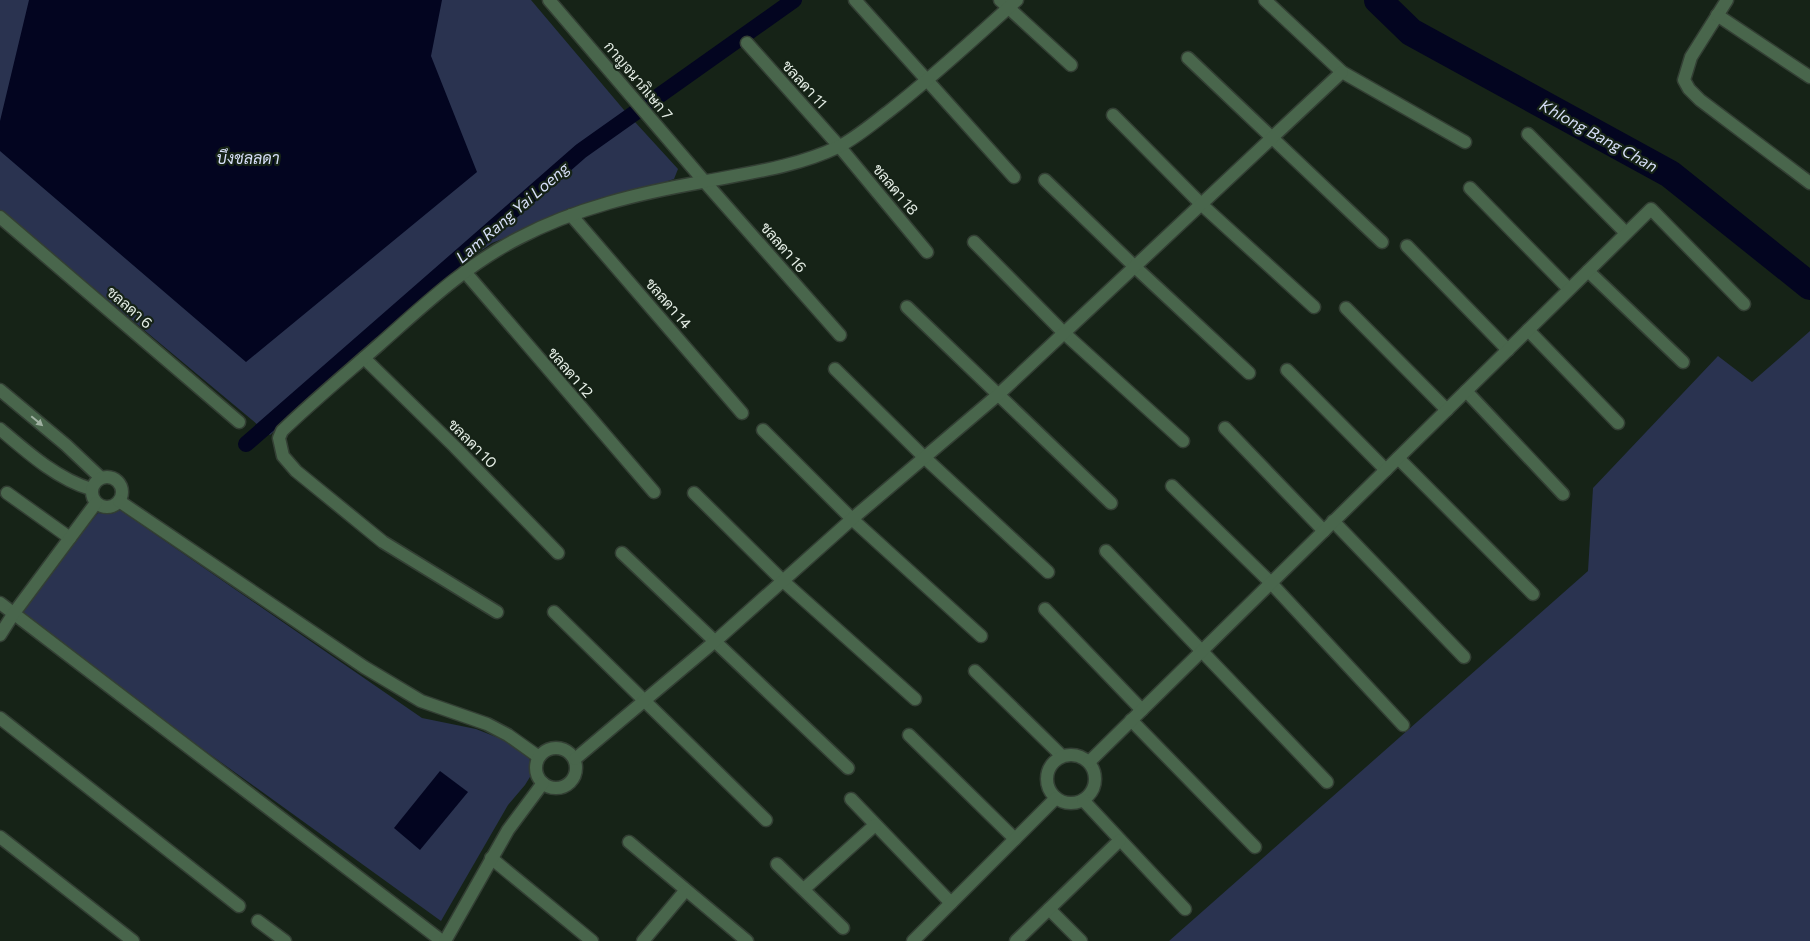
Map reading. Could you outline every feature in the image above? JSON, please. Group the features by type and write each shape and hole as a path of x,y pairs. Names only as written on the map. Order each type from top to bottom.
{"street":[{"name":"กาญจนาภิเษก 7","path":"549,0 704,181"},
{"path":"855,0 1014,177"},
{"path":"1265,0 1342,72 1465,142"},
{"path":"1727,0 1691,57 1685,71 1684,80 1689,89 1700,100 1810,182"},
{"path":"497,612 383,542 296,471 283,456 279,438 282,431 315,399 449,284 486,257 520,238 571,215 655,191 754,173 795,162 839,146 868,127 927,80 1009,3 1070,65"},
{"path":"1717,15 1810,77"},
{"name":"ชลลดา 11","path":"747,43 839,146"},
{"path":"1188,58 1382,242"},
{"path":"575,758 714,642 852,519 999,394 1342,72"},
{"path":"1113,115 1201,204 1314,307"},
{"path":"1528,134 1626,233"},
{"name":"ชลลดา 18","path":"839,146 928,252"},
{"path":"1045,180 1249,373"},
{"name":"ชลลดา 16","path":"704,181 840,335"},
{"path":"1470,188 1569,289"},
{"path":"1089,762 1651,209 1744,304"},
{"name":"ชลลดา 14","path":"571,215 742,413"},
{"name":"ชลลดา 6","path":"0,217 239,422"},
{"path":"974,242 1063,332 1182,441"},
{"path":"1407,246 1508,350"},
{"path":"1588,271 1683,362"},
{"name":"ชลลดา 12","path":"465,272 654,492"},
{"path":"906,307 1111,503"},
{"path":"1346,308 1446,410"},
{"path":"1528,330 1618,423"},
{"name":"ชลลดา 10","path":"364,358 558,553"},
{"path":"835,369 924,458 1048,572"},
{"path":"1287,370 1386,470"},
{"path":"0,390 66,445 101,478"},
{"path":"1466,391 1563,494"},
{"path":"1225,428 1324,531"},
{"path":"0,429 46,465 73,482 91,490"},
{"path":"763,430 852,519 981,636"},
{"path":"1398,458 1533,594"},
{"path":"101,478 112,478 120,485 122,496 116,504 108,507 96,503 91,490 95,482 101,478"},
{"path":"1172,486 1271,583 1403,725"},
{"path":"7,492 70,538"},
{"path":"694,494 784,581 915,699"},
{"path":"119,501 356,661 421,701 487,724 508,735 539,757"},
{"path":"0,635 14,613 96,503"},
{"path":"1333,522 1464,658"},
{"path":"1106,551 1327,782"},
{"path":"622,553 848,768"},
{"path":"0,603 444,941 508,830 542,783"},
{"path":"1045,609 1142,710"},
{"path":"554,612 766,820"},
{"path":"974,671 1062,756"},
{"path":"0,718 239,906"},
{"path":"1131,720 1254,847"},
{"path":"909,735 1015,839"},
{"path":"557,747 568,750 575,758 577,767 575,776 570,783 563,787 554,788 542,783 536,772 539,757 546,750 557,747"},
{"path":"1070,754 1079,755 1089,762 1095,773 1095,781 1089,795 1083,800 1067,803 1056,798 1049,790 1046,782 1050,766 1055,760 1070,754"},
{"path":"913,941 1056,798"},
{"path":"851,799 951,903"},
{"path":"1083,800 1185,910"},
{"path":"804,890 875,825"},
{"path":"0,837 133,941"},
{"path":"1016,941 1120,840"},
{"path":"629,842 747,941"},
{"path":"491,858 592,941"},
{"path":"777,864 842,928"},
{"path":"643,941 685,890"},
{"path":"1049,909 1081,941"},
{"path":"258,921 285,941"}],"shaded area":[{"name":"บึงชลลดา","path":"0,0 531,0 624,110 678,169 674,179 578,210 492,243 408,302 270,435 0,210"},
{"path":"1810,331 1810,941 1169,941 1588,571 1593,488 1718,356 1752,382"},
{"path":"120,510 422,718 476,729 529,750 533,772 508,805 441,921 14,613 98,513 111,514"}],"water":[{"name":"บึงชลลดา","path":"29,0 442,0 431,56 477,172 246,362 0,151 0,121"},
{"path":"440,771 468,792 420,850 394,828"}],"waterway":[{"name":"Lam Rang Yai Loeng","path":"246,444 581,151 794,0"},
{"name":"Khlong Bang Chan","path":"1378,0 1411,32 1670,174 1810,286"}]}
